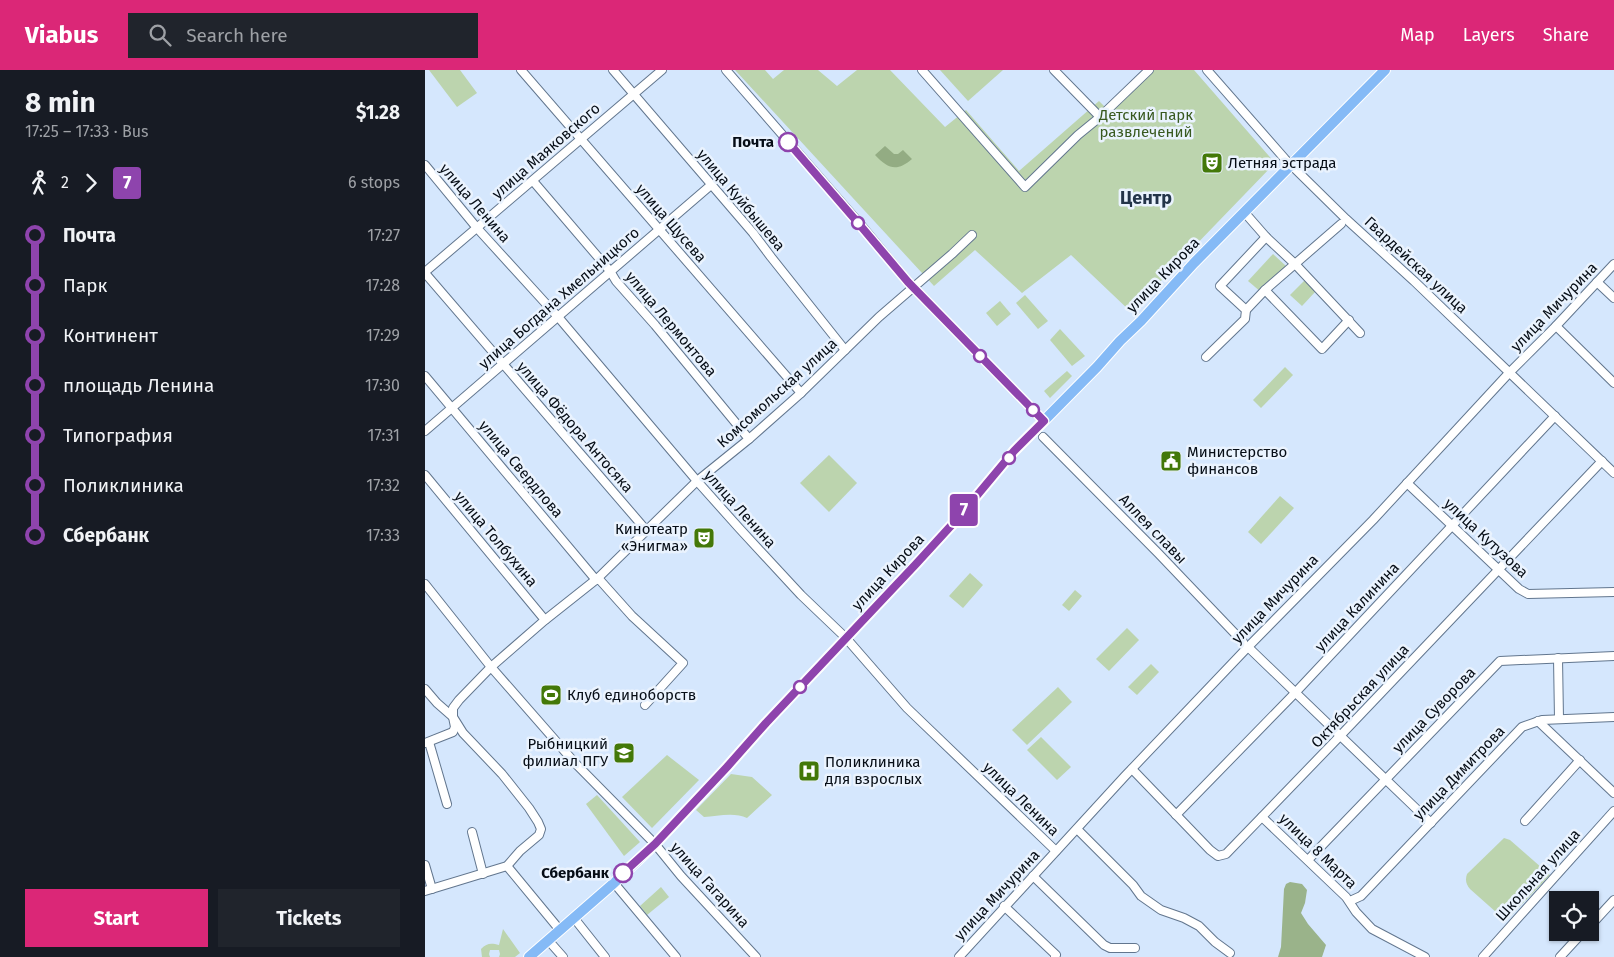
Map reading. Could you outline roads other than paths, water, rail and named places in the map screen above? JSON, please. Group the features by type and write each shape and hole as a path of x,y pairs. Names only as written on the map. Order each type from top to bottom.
{"main road":[{"name":"улица Кирова","path":"529,957 655,844 934,545 1014,451 1291,164 1385,70"}],"street":[{"name":"улица Щусева","path":"521,70 801,393"},
{"name":"улица Куйбышева","path":"613,70 753,233 845,350"},
{"name":"улица Маяковского","path":"425,272 661,70"},
{"path":"726,70 913,287 1044,421"},
{"path":"922,70 1025,187 1149,70"},
{"path":"1054,70 1100,118"},
{"name":"Гвардейская улица","path":"1207,70 1291,164 1346,220 1614,472"},
{"name":"улица Ленина","path":"425,165 477,228 559,318 697,481 801,595 846,638 907,708 1056,851"},
{"name":"улица Лермонтова","path":"533,181 610,271 616,281 655,324 749,439"},
{"name":"улица Богдана Хмельницкого","path":"425,432 711,185"},
{"path":"1245,213 1266,237 1349,320 1359,333"},
{"path":"1206,357 1245,319 1246,310 1265,290 1341,224"},
{"name":"Комсомольская улица","path":"453,718 453,708 491,667 545,620 597,579 697,481 749,439 801,393 879,317 972,235"},
{"path":"1246,310 1221,286 1266,237"},
{"name":"улица Мичурина","path":"959,957 1245,644 1373,520 1509,373 1614,264"},
{"name":"улица Фёдора Антосяка","path":"425,272 646,530"},
{"path":"1597,282 1614,298"},
{"path":"1265,290 1322,349 1349,320"},
{"path":"1556,326 1614,383"},
{"name":"улица Свердлова","path":"425,376 597,579 632,616 683,663 645,705"},
{"name":"улица Калинина","path":"1177,815 1295,693 1555,416"},
{"name":"Аллея славы","path":"1043,437 1245,644 1431,823"},
{"name":"Октябрьская улица","path":"1132,769 1210,850 1221,856 1226,854 1601,461"},
{"name":"улица Толбухина","path":"425,475 545,620"},
{"name":"улица Кутузова","path":"1407,483 1519,589 1528,594 1614,592"},
{"name":"улица Гагарина","path":"425,584 491,667 575,763 655,844 681,876 756,957"},
{"name":"улица Суворова","path":"1308,860 1500,661 1614,656"},
{"path":"1558,658 1559,719"},
{"path":"425,689 502,774 529,808 541,829 539,835 520,851 507,866 483,874 429,890 425,864"},
{"name":"улица Димитрова","path":"1350,902 1361,896 1522,727 1539,721 1614,717"},
{"path":"453,718 455,727 453,732"},
{"path":"1539,721 1614,793"},
{"path":"447,804 427,742 453,732 463,733"},
{"path":"1525,821 1580,760"},
{"name":"Школьная улица","path":"1483,957 1614,810"},
{"name":"улица 8 Марта","path":"1262,817 1350,902 1355,912 1372,928 1425,957"},
{"path":"1077,829 1133,885 1141,896 1161,910 1184,918 1199,926 1215,942 1230,953"},
{"path":"472,832 483,874"},
{"path":"507,866 559,929"},
{"path":"1033,876 1104,945 1110,948 1135,948"},
{"path":"614,882 676,957"},
{"path":"1599,916 1614,900"},
{"path":"1004,906 1056,955 1055,957"},
{"path":"574,918 605,957"},
{"path":"548,940 563,957"},
{"path":"1560,957 1575,941"}],"place":[{"name":"Почта","path":"788,142"},
{"name":"Летняя эстрада","path":"1212,163"},
{"name":"Министерство финансов","path":"1171,461"},
{"name":"Кинотеатр «Энигма»","path":"704,538"},
{"name":"Клуб единоборств","path":"551,695"},
{"name":"Рыбницкий филиал ПГУ","path":"624,753"},
{"name":"Поликлиника для взрослых","path":"809,771"},
{"name":"Сбербанк","path":"623,873"}],"district":[{"name":"Центр","path":"1146,198"}],"park label":[{"name":"Детский парк развлечений","path":"1146,124"}]}
